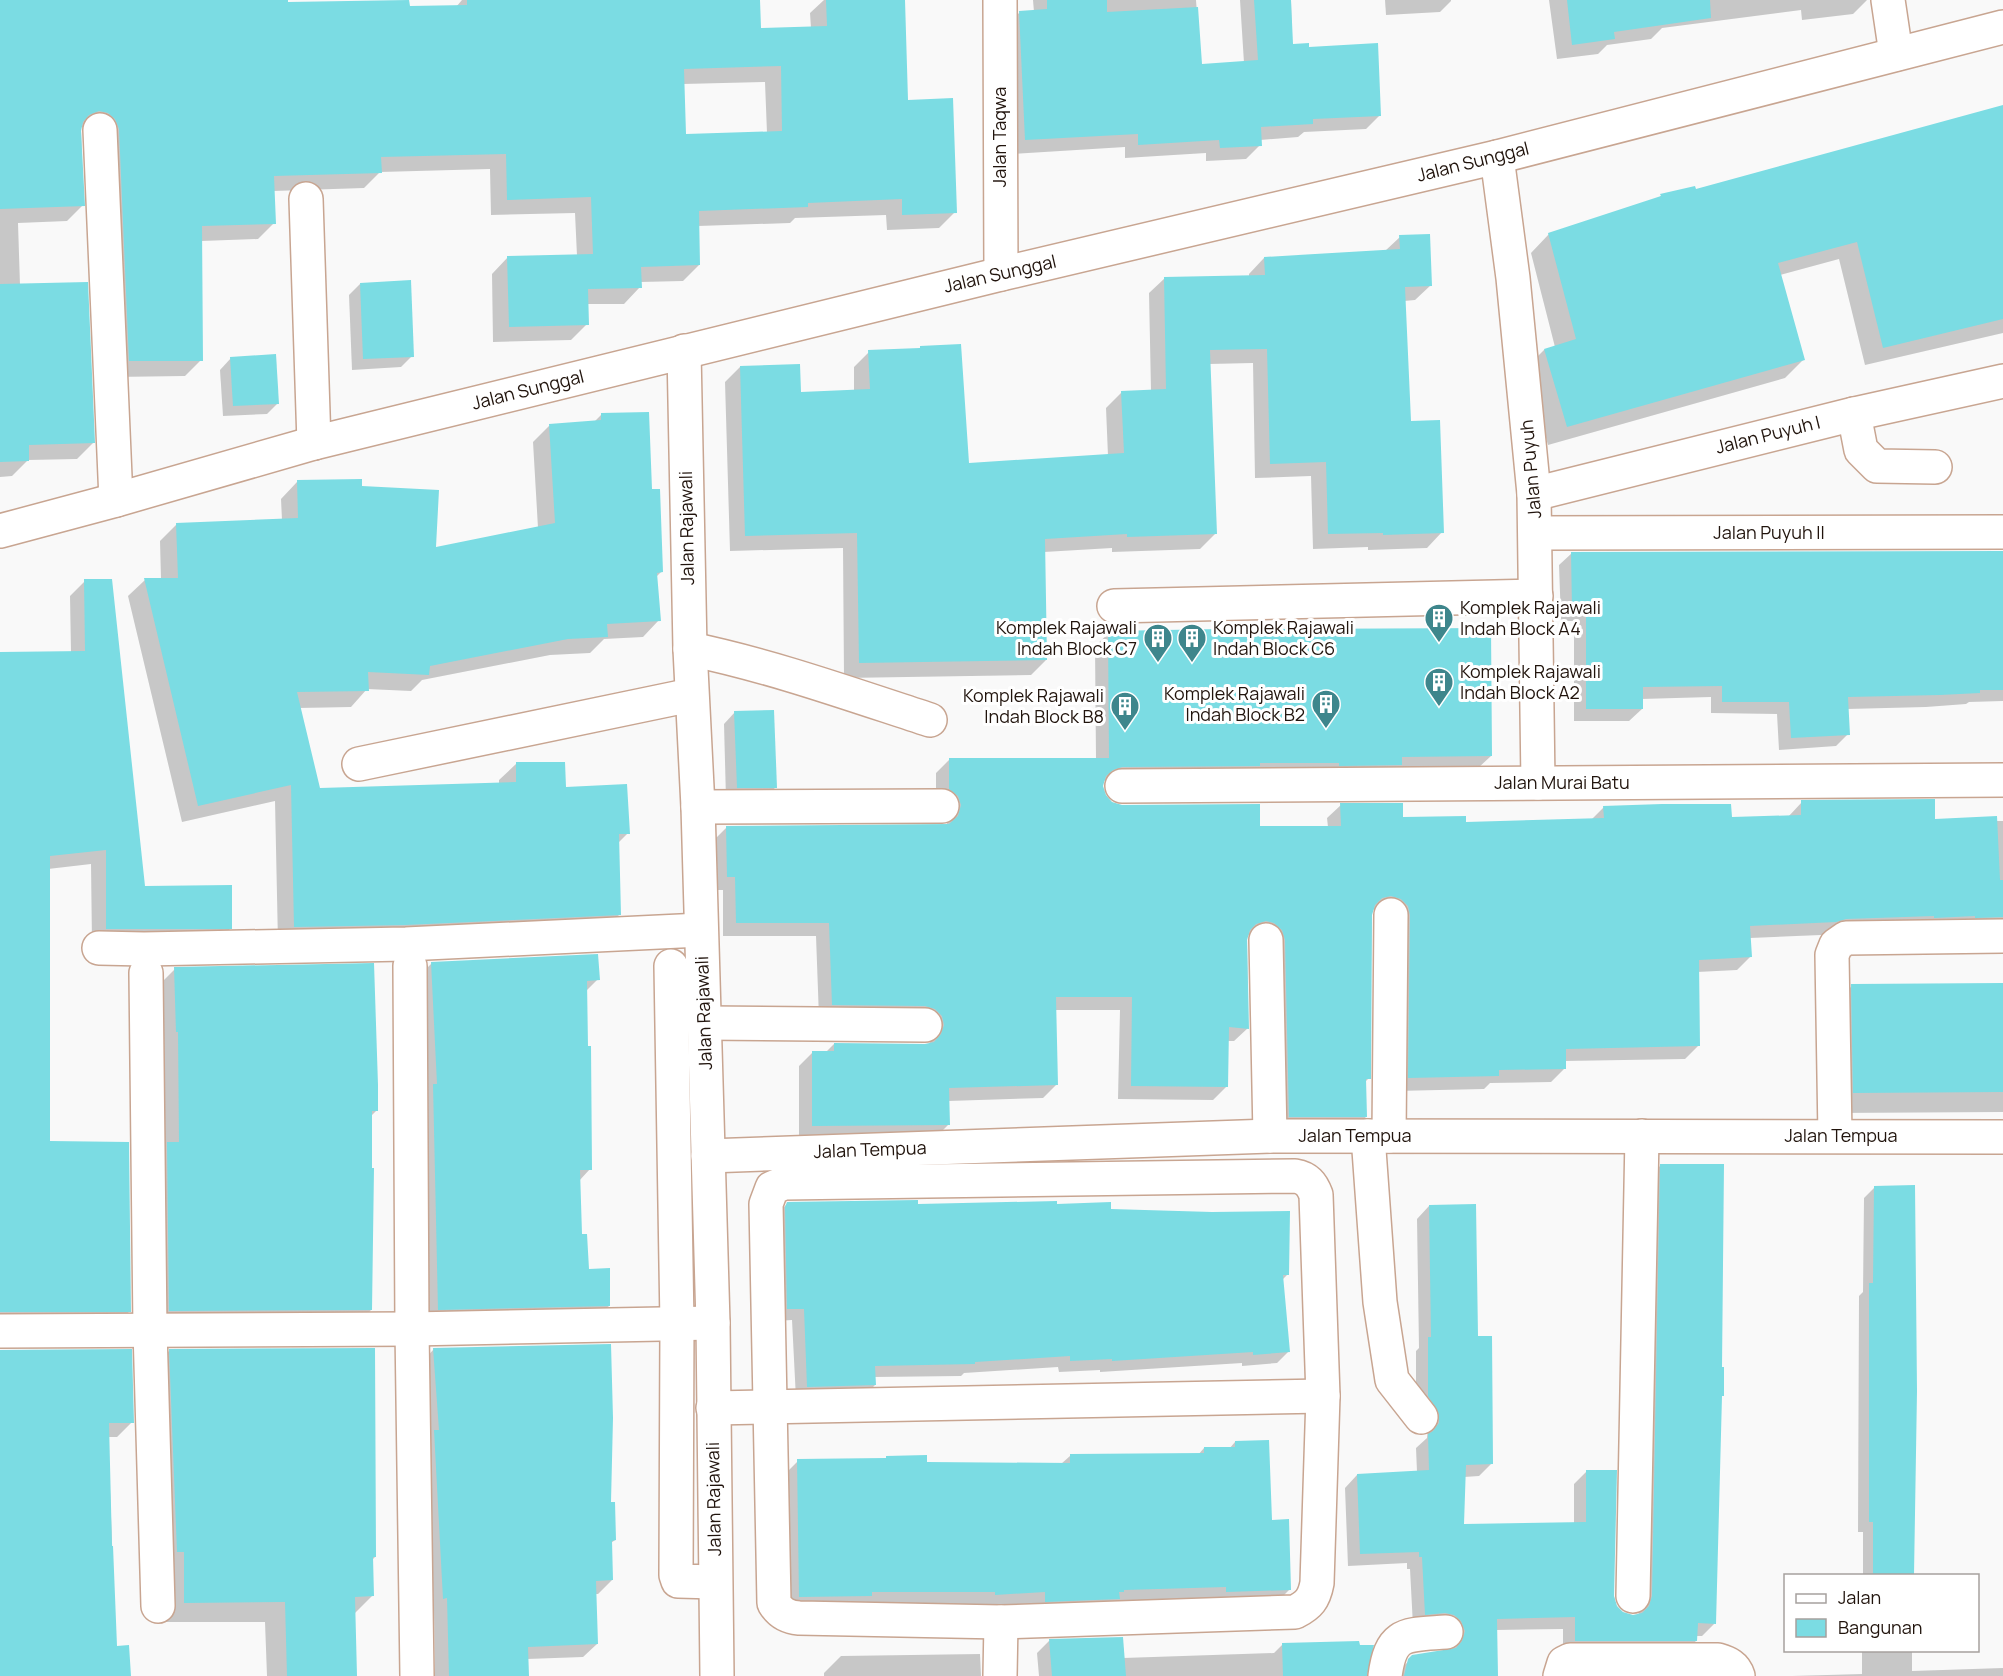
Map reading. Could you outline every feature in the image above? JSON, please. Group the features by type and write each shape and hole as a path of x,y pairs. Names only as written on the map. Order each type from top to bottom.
{"street":[{"name":"Jalan Taqwa","path":"1000,0 1001,274"},
{"path":"1888,0 1896,54"},
{"name":"Jalan Sunggal","path":"0,531 314,443 1001,274 1497,157 2003,27"},
{"path":"100,130 116,500"},
{"name":"Jalan Puyuh","path":"1497,157 1513,278 1534,494 1538,783"},
{"path":"306,199 314,443"},
{"name":"Jalan Rajawali","path":"684,351 691,695 698,807 705,1023 717,1676"},
{"name":"Jalan Puyuh I","path":"1534,494 1854,414 2003,381"},
{"path":"1854,414 1861,450 1877,466 1935,467"},
{"name":"Jalan Puyuh II","path":"1536,533 2003,532"},
{"path":"1114,606 1536,596"},
{"path":"690,649 802,677 930,720"},
{"path":"359,764 691,695"},
{"name":"Jalan Murai Batu","path":"1122,786 2003,780"},
{"path":"698,807 942,806"},
{"path":"1391,915 1379,1136 1380,1302 1392,1380 1421,1417"},
{"path":"99,948 406,944 701,930"},
{"path":"1835,1136 1832,955 1836,945 1846,938 2003,936"},
{"path":"1266,940 1270,1136"},
{"path":"410,966 417,1676"},
{"path":"670,966 677,1324 676,1575 678,1581 683,1582 716,1582"},
{"path":"146,973 150,1330 158,1606"},
{"path":"705,1023 925,1025"},
{"name":"Jalan Tempua","path":"708,1156 1270,1136 2003,1137"},
{"path":"1633,1596 1642,1136"},
{"path":"1304,1177 1314,1188 1316,1195 1323,1396 1317,1583 1311,1601 1304,1608 1295,1612 1001,1622 790,1617 777,1609 774,1603 772,1407 766,1204 772,1188 784,1183 1304,1177"},
{"path":"0,1331 412,1329 712,1323"},
{"path":"713,1408 1323,1396"},
{"path":"1000,1676 1001,1622"},
{"path":"1385,1676 1388,1654 1396,1641 1416,1635 1446,1632"},
{"path":"1560,1676 1564,1663 1577,1660 1718,1660 1731,1665 1736,1669 1738,1676"}],"building":[{"path":"0,0 288,0 288,2 409,0 410,6 467,5 467,0 760,0 761,28 827,26 826,0 905,0 908,100 953,98 957,213 902,215 902,199 808,203 808,207 699,211 700,265 641,267 642,288 588,289 589,325 509,327 507,256 593,254 591,197 507,200 506,154 381,157 382,173 274,176 276,224 202,226 203,361 129,361 119,129 115,119 108,113 99,111 89,115 83,122 81,131 85,206 0,209","holes":["781,66 782,131 686,134 684,69"]},
{"path":"1047,0 1107,0 1107,12 1198,7 1202,64 1258,60 1254,0 1291,0 1293,44 1309,43 1309,47 1378,43 1381,116 1313,119 1313,124 1261,127 1262,146 1220,148 1219,140 1138,145 1138,134 1025,140 1019,11 1047,9"},
{"path":"1567,0 1710,0 1711,18 1614,32 1615,39 1572,45"},
{"path":"2003,105 2003,319 1883,348 1857,242 1778,263 1805,360 1567,427 1544,349 1576,339 1548,233 1661,196 1660,194 1695,186 1696,189"},
{"path":"1430,234 1432,286 1405,287 1411,421 1440,420 1444,533 1328,534 1326,462 1270,464 1267,349 1210,350 1217,534 1127,537 1127,534 1045,539 1047,660 859,663 857,533 745,536 740,366 800,364 801,392 870,389 868,350 961,344 969,463 1124,453 1121,391 1166,389 1164,277 1265,275 1264,257 1400,249 1399,235"},
{"path":"411,280 414,357 363,359 360,283"},
{"path":"88,282 95,443 29,445 29,461 0,462 0,284"},
{"path":"276,354 279,404 233,406 230,357"},
{"path":"649,412 652,489 660,489 663,572 657,573 661,621 607,624 608,637 568,639 430,666 429,675 368,672 369,691 297,692 320,788 516,782 516,762 565,762 566,787 627,784 630,834 619,834 621,915 405,925 294,927 291,785 198,806 144,578 178,578 176,523 298,518 297,480 362,479 362,486 439,490 436,547 555,523 549,424 601,420 601,413"},
{"path":"2003,551 2003,690 1980,690 1980,693 1940,695 1848,697 1850,735 1791,738 1789,702 1722,702 1722,686 1643,687 1643,709 1586,709 1586,609 1572,609 1571,552"},
{"path":"84,579 112,579 145,886 232,885 232,929 106,929 106,850 50,856 50,1141 129,1142 131,1312 0,1312 0,652 85,651"},
{"path":"1491,628 1492,756 1402,757 1402,765 1339,766 1339,763 1260,763 1260,766 1122,767 1106,776 1103,786 1106,795 1112,802 1122,805 1260,804 1260,826 1341,826 1340,803 1403,803 1403,817 1466,816 1466,822 1604,818 1603,806 1662,804 1731,804 1732,817 1801,815 1801,800 1935,799 1935,819 1997,816 2000,880 2003,880 2003,917 1934,918 1934,916 1846,919 1836,922 1750,926 1752,957 1699,960 1700,1046 1566,1049 1566,1069 1499,1070 1499,1076 1408,1078 1410,915 1408,906 1401,899 1391,896 1382,898 1375,905 1372,915 1371,1079 1366,1079 1367,1117 1289,1117 1285,940 1282,930 1274,923 1266,921 1256,924 1250,930 1247,940 1249,1029 1229,1027 1228,1087 1131,1086 1132,997 1056,997 1058,1085 949,1088 950,1125 812,1126 812,1051 834,1051 834,1043 925,1044 934,1042 941,1034 944,1025 942,1016 935,1009 925,1006 832,1005 829,923 736,923 735,877 727,877 726,826 949,824 958,816 961,805 958,796 949,789 949,758 1109,758 1108,631 1221,629 1221,637 1274,636 1274,629"},
{"path":"774,710 777,788 737,788 734,711"},
{"path":"598,954 600,980 587,981 588,1046 591,1046 592,1170 580,1170 582,1234 587,1234 589,1269 610,1268 610,1306 438,1310 433,1084 437,1084 431,962"},
{"path":"374,963 378,1111 372,1111 372,1168 374,1168 372,1310 169,1311 167,1142 179,1142 178,1032 176,1032 174,967"},
{"path":"2003,983 2003,1092 1853,1093 1851,984"},
{"path":"1660,1164 1724,1164 1722,1367 1724,1367 1724,1396 1722,1396 1716,1624 1698,1623 1697,1641 1575,1641 1575,1617 1497,1619 1498,1676 1404,1676 1408,1659 1412,1655 1456,1648 1462,1641 1465,1631 1461,1621 1454,1615 1445,1613 1425,1615 1422,1557 1419,1557 1419,1552 1360,1554 1357,1474 1429,1470 1428,1434 1439,1423 1439,1414 1428,1396 1428,1337 1431,1337 1429,1205 1476,1204 1478,1336 1492,1336 1493,1464 1466,1465 1464,1524 1586,1522 1586,1470 1617,1470 1614,1596 1617,1606 1623,1612 1633,1615 1642,1613 1649,1606 1652,1596"},
{"path":"1915,1185 1917,1391 1914,1574 1873,1574 1873,1522 1869,1522 1869,1283 1873,1283 1874,1186"},
{"path":"918,1200 918,1204 1111,1202 1111,1209 1212,1212 1290,1211 1289,1275 1283,1275 1290,1352 1253,1355 1253,1352 1112,1361 1112,1359 1070,1361 1070,1356 975,1362 975,1364 875,1366 876,1385 807,1387 804,1309 787,1309 785,1207 787,1202"},
{"path":"611,1344 613,1418 611,1502 615,1502 616,1540 612,1541 613,1580 596,1581 598,1644 528,1647 529,1676 449,1676 447,1598 443,1599 434,1430 439,1430 433,1348"},
{"path":"375,1348 376,1557 373,1557 374,1596 355,1597 357,1676 287,1676 285,1602 184,1603 184,1552 177,1552 169,1349"},
{"path":"132,1349 134,1423 109,1423 117,1646 129,1645 131,1676 0,1676 0,1350"},
{"path":"1269,1440 1272,1520 1289,1519 1291,1590 1226,1592 1226,1587 1124,1590 1124,1592 1119,1592 1120,1599 1045,1602 1045,1592 995,1595 995,1592 872,1592 872,1596 799,1597 797,1459 927,1455 927,1462 1070,1463 1070,1454 1204,1453 1204,1447 1235,1447 1235,1441"},
{"path":"1123,1637 1126,1676 1052,1676 1049,1639"},
{"path":"1359,1641 1360,1645 1374,1645 1367,1676 1283,1676 1282,1643"}],"place":[{"name":"Komplek Rajawali Indah Block A4","path":"1439,644"},
{"name":"Komplek Rajawali Indah Block C7","path":"1158,664"},
{"name":"Komplek Rajawali Indah Block C6","path":"1192,664"},
{"name":"Komplek Rajawali Indah Block A2","path":"1439,708"},
{"name":"Komplek Rajawali Indah Block B2","path":"1326,730"},
{"name":"Komplek Rajawali Indah Block B8","path":"1125,732"}]}
